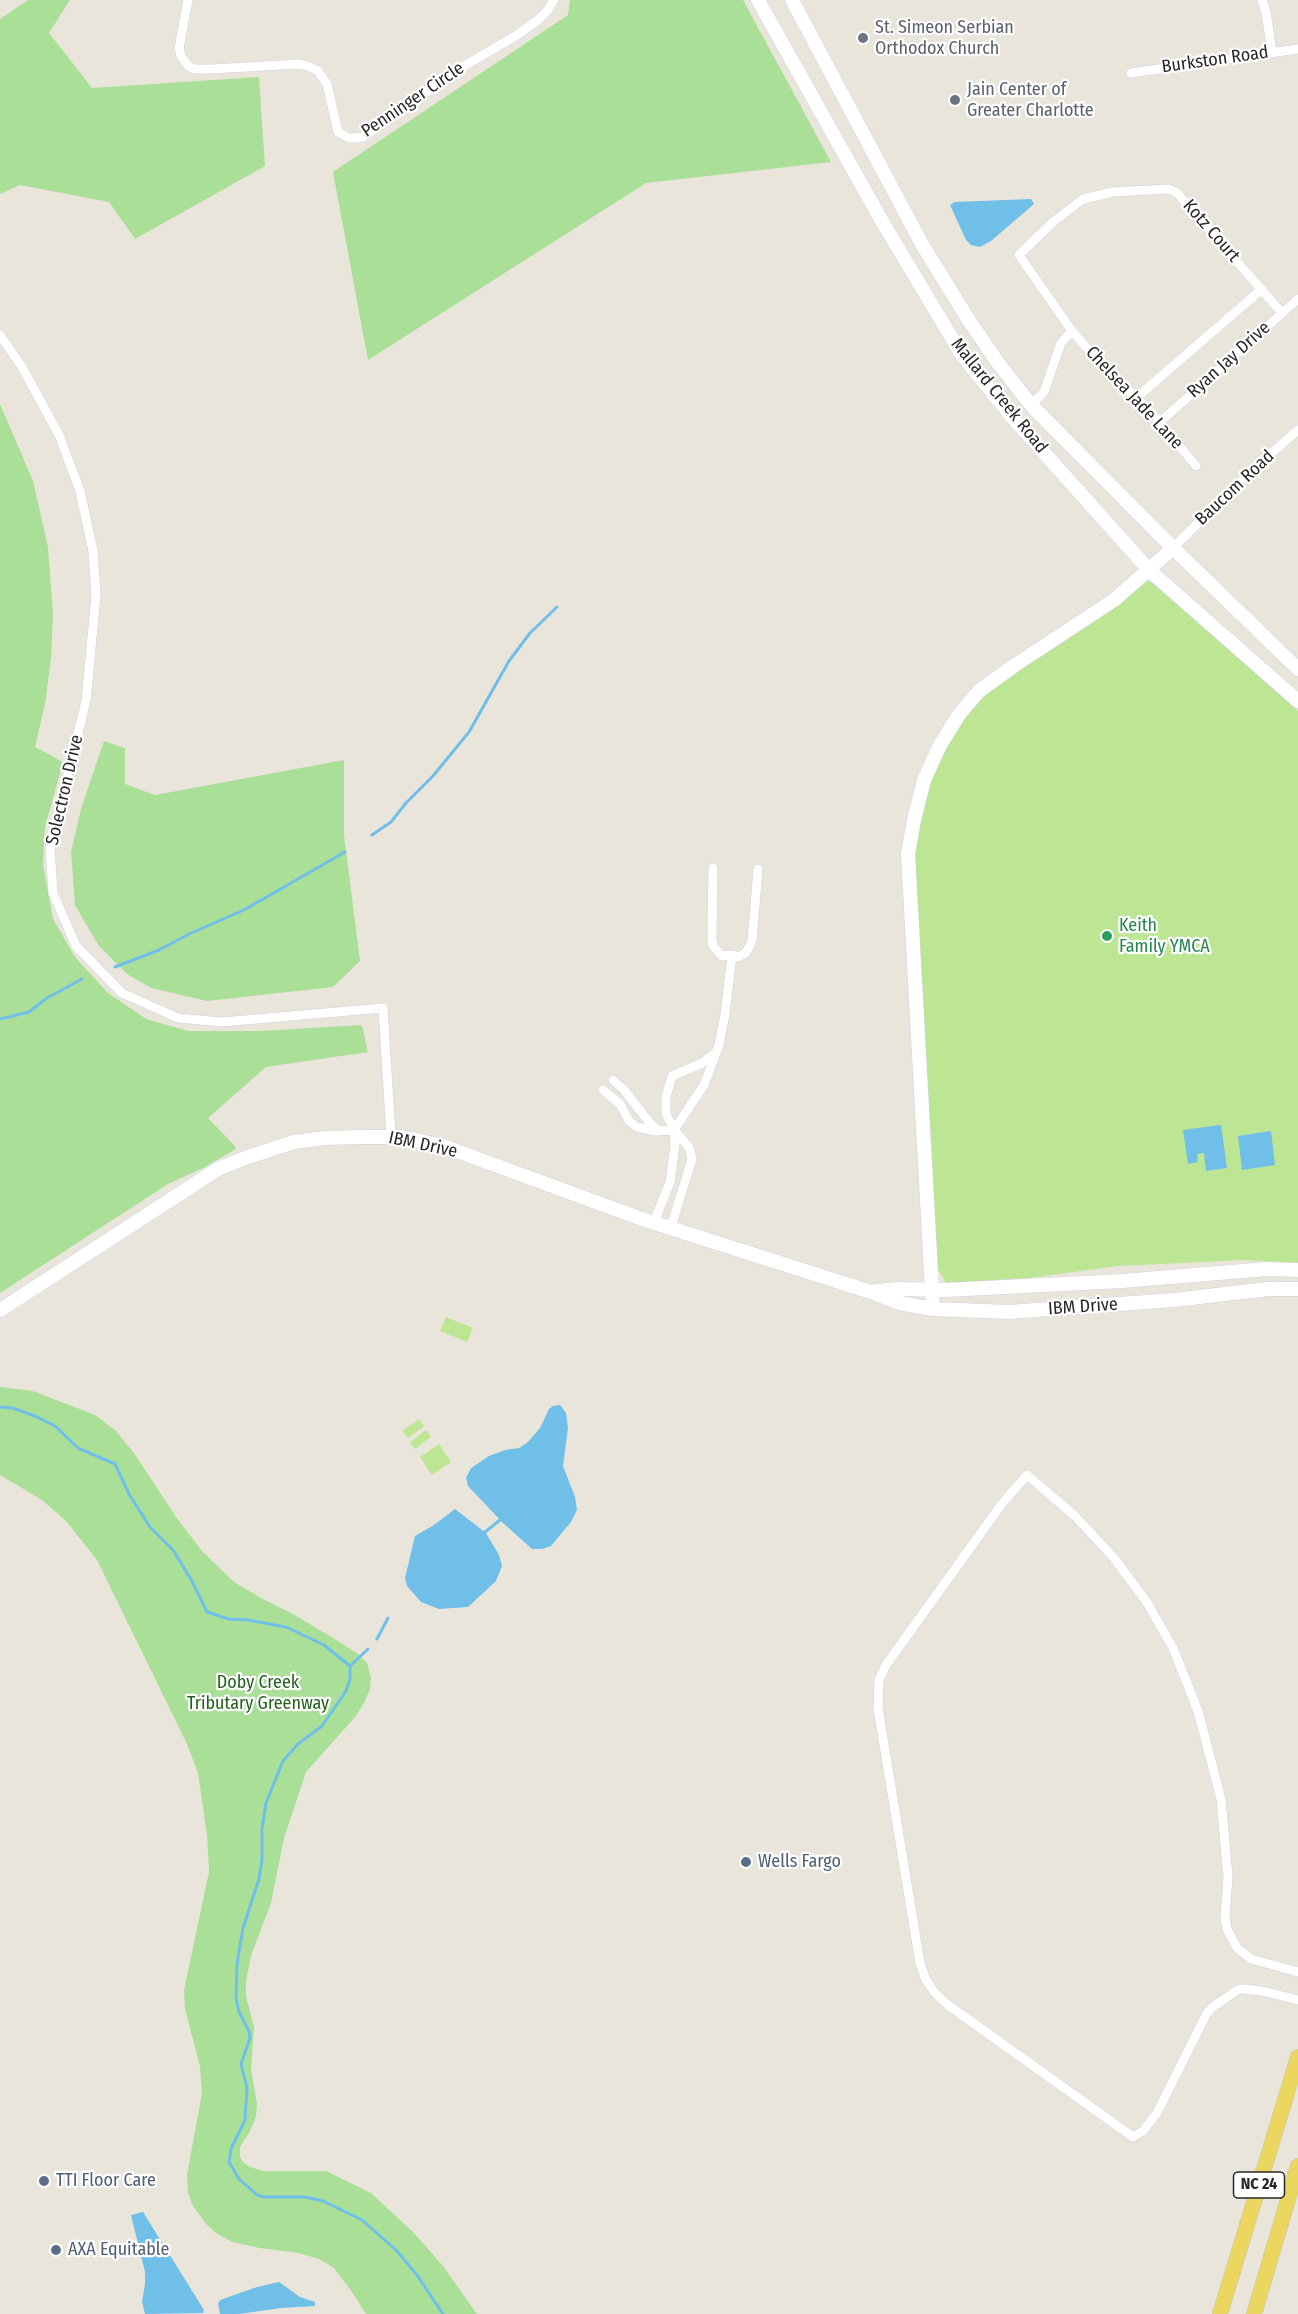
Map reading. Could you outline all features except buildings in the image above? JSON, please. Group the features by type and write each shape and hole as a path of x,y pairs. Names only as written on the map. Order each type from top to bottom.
{"main road":[{"name":"NC 24","path":"1220,2314 1298,2057"},
{"name":"NC 24","path":"1254,2314 1298,2166"}],"street":[{"name":"Penninger Circle","path":"188,0 179,48 188,66 194,69 298,64 308,66 321,75 327,84 335,127 338,132 349,138 363,136 459,69 531,25 547,11 554,0"},
{"name":"Mallard Creek Road","path":"758,0 883,223 962,356 1013,418 1149,570 1298,701"},
{"name":"Mallard Creek Road","path":"792,0 923,246 968,319 1031,405 1173,548 1298,669"},
{"path":"1262,0 1272,52"},
{"name":"Burkston Road","path":"1131,73 1298,49"},
{"name":"Kotz Court","path":"1072,331 1019,255 1071,207 1094,196 1156,188 1169,189 1177,193 1282,313"},
{"path":"1136,398 1262,289"},
{"name":"Ryan Jay Drive","path":"1160,422 1298,299"},
{"path":"1031,405 1044,392 1061,343 1072,331"},
{"name":"Chelsea Jade Lane","path":"1072,331 1160,422 1196,466"},
{"name":"Solectron Drive","path":"0,335 22,367 59,435 80,490 93,551 96,595 86,701 50,847 53,893 76,946 122,993 178,1018 222,1022 383,1008 391,1136"},
{"name":"Baucom Road","path":"1173,548 1249,473 1298,430"},
{"path":"933,1310 908,854 924,780 960,712 979,691 1114,600 1173,548"},
{"path":"713,868 712,938 714,946 722,956 738,957 746,953 752,941 758,869"},
{"path":"654,1222 670,1182 675,1145 674,1130 704,1085 717,1052 724,1022 732,955"},
{"path":"671,1227 692,1159 689,1147 674,1130 666,1114 666,1097 672,1076 702,1063 717,1052"},
{"path":"612,1080 624,1090 650,1124 659,1131"},
{"path":"603,1090 622,1109 629,1121 637,1127 659,1131 674,1130"},
{"path":"622,1109 634,1103"},
{"name":"IBM Drive","path":"0,1310 197,1182 231,1163 294,1142 325,1138 391,1136 443,1146 654,1222 899,1303 933,1310 1009,1312 1174,1300 1268,1289 1298,1289"},
{"name":"IBM Drive","path":"871,1292 1122,1281 1268,1269 1298,1270"},
{"path":"1298,1972 1256,1962 1241,1952 1229,1936 1226,1924 1228,1877 1221,1799 1193,1696 1173,1648 1151,1609 1101,1543 1062,1504 1027,1475 1000,1505 886,1665 878,1688 878,1708 920,1963 926,1980 935,1993 948,2005 1133,2137 1143,2131 1156,2113 1207,2013 1214,2006 1239,1989 1262,1991 1298,2000"}],"green space":[{"path":"28,0 70,0 49,33 92,88 259,77 265,166 135,239 109,202 20,185 0,194 0,19"},
{"path":"570,0 743,0 831,162 646,183 368,360 333,172 568,15"},
{"path":"0,404 33,481 48,547 53,614 51,659 45,704 35,747 63,762 45,827 43,865 53,919 75,957 107,992 146,1019 188,1031 260,1031 362,1025 368,1052 266,1067 208,1118 236,1149 168,1184 0,1293"},
{"name":"Keith Family YMCA","path":"1143,581 1151,582 1194,616 1298,711 1298,1263 1244,1260 1118,1266 1028,1278 946,1283 936,1266 913,857 921,802 954,728 985,693"},
{"path":"104,741 125,748 125,784 155,795 344,760 344,835 360,961 333,987 207,1001 151,988 127,974 99,946 75,905 71,852 81,809"},
{"path":"446,1317 473,1328 467,1342 440,1331"},
{"name":"Doby Creek Tributary Greenway","path":"0,1387 33,1391 95,1415 115,1430 134,1453 176,1517 202,1551 234,1582 338,1641 367,1663 371,1677 370,1689 364,1703 356,1716 306,1772 284,1838 271,1903 251,1956 246,1996 254,2027 251,2069 257,2104 256,2117 240,2147 240,2157 250,2167 264,2171 326,2171 371,2193 414,2233 443,2266 477,2314 366,2314 334,2268 319,2259 298,2253 232,2242 206,2224 193,2206 188,2192 187,2175 202,2093 200,2066 185,2009 184,1990 209,1872 207,1835 198,1773 187,1744 97,1560 66,1521 42,1500 0,1475"},
{"path":"419,1419 424,1426 408,1438 402,1431"},
{"path":"426,1430 431,1437 415,1449 410,1442"},
{"path":"439,1444 451,1462 432,1475 420,1457"}],"water":[{"path":"1031,199 1034,204 991,241 980,247 971,245 966,240 950,205 955,202"},
{"path":"1221,1125 1227,1168 1206,1171 1204,1153 1197,1154 1198,1162 1188,1164 1183,1130"},
{"path":"1271,1131 1275,1165 1242,1170 1238,1136"},
{"path":"560,1405 566,1413 568,1428 563,1466 575,1497 577,1510 571,1522 551,1546 532,1549 503,1523 468,1486 466,1478 471,1468 489,1456 519,1448 528,1442 540,1428 549,1409"},
{"path":"455,1509 486,1533 499,1555 502,1566 496,1581 468,1607 439,1609 421,1602 407,1586 405,1578 415,1536"},
{"path":"143,2212 204,2310 203,2313 145,2314 142,2302 145,2272 131,2215"},
{"path":"279,2282 300,2297 315,2302 315,2306 220,2314 218,2304 220,2300"}],"waterway":[{"path":"372,835 391,822 469,732 509,661 530,633 557,607"},
{"path":"115,967 159,950 244,910 345,852"},
{"path":"0,1019 29,1012 47,998 82,979"},
{"path":"0,1407 13,1408 37,1417 55,1426 78,1448 115,1464 129,1494 150,1527 173,1550 207,1612 229,1619 286,1627 324,1645 350,1666 350,1679 346,1691 322,1726 298,1744 283,1761 266,1803 259,1879 243,1928 237,1964 236,1998 250,2038 241,2064 247,2088 245,2120 231,2149 229,2162 239,2179 257,2195 305,2197 323,2201 362,2220 396,2250 417,2275 443,2314"},
{"path":"485,1532 500,1520"},
{"path":"377,1639 388,1618"},
{"path":"350,1666 368,1649"}],"place":[{"name":"St. Simeon Serbian Orthodox Church","path":"863,38"},
{"name":"Jain Center of Greater Charlotte","path":"955,100"},
{"name":"Keith Family YMCA","path":"1107,936"},
{"name":"Wells Fargo","path":"746,1862"},
{"name":"TTI Floor Care","path":"44,2181"},
{"name":"AXA Equitable","path":"56,2250"}]}
